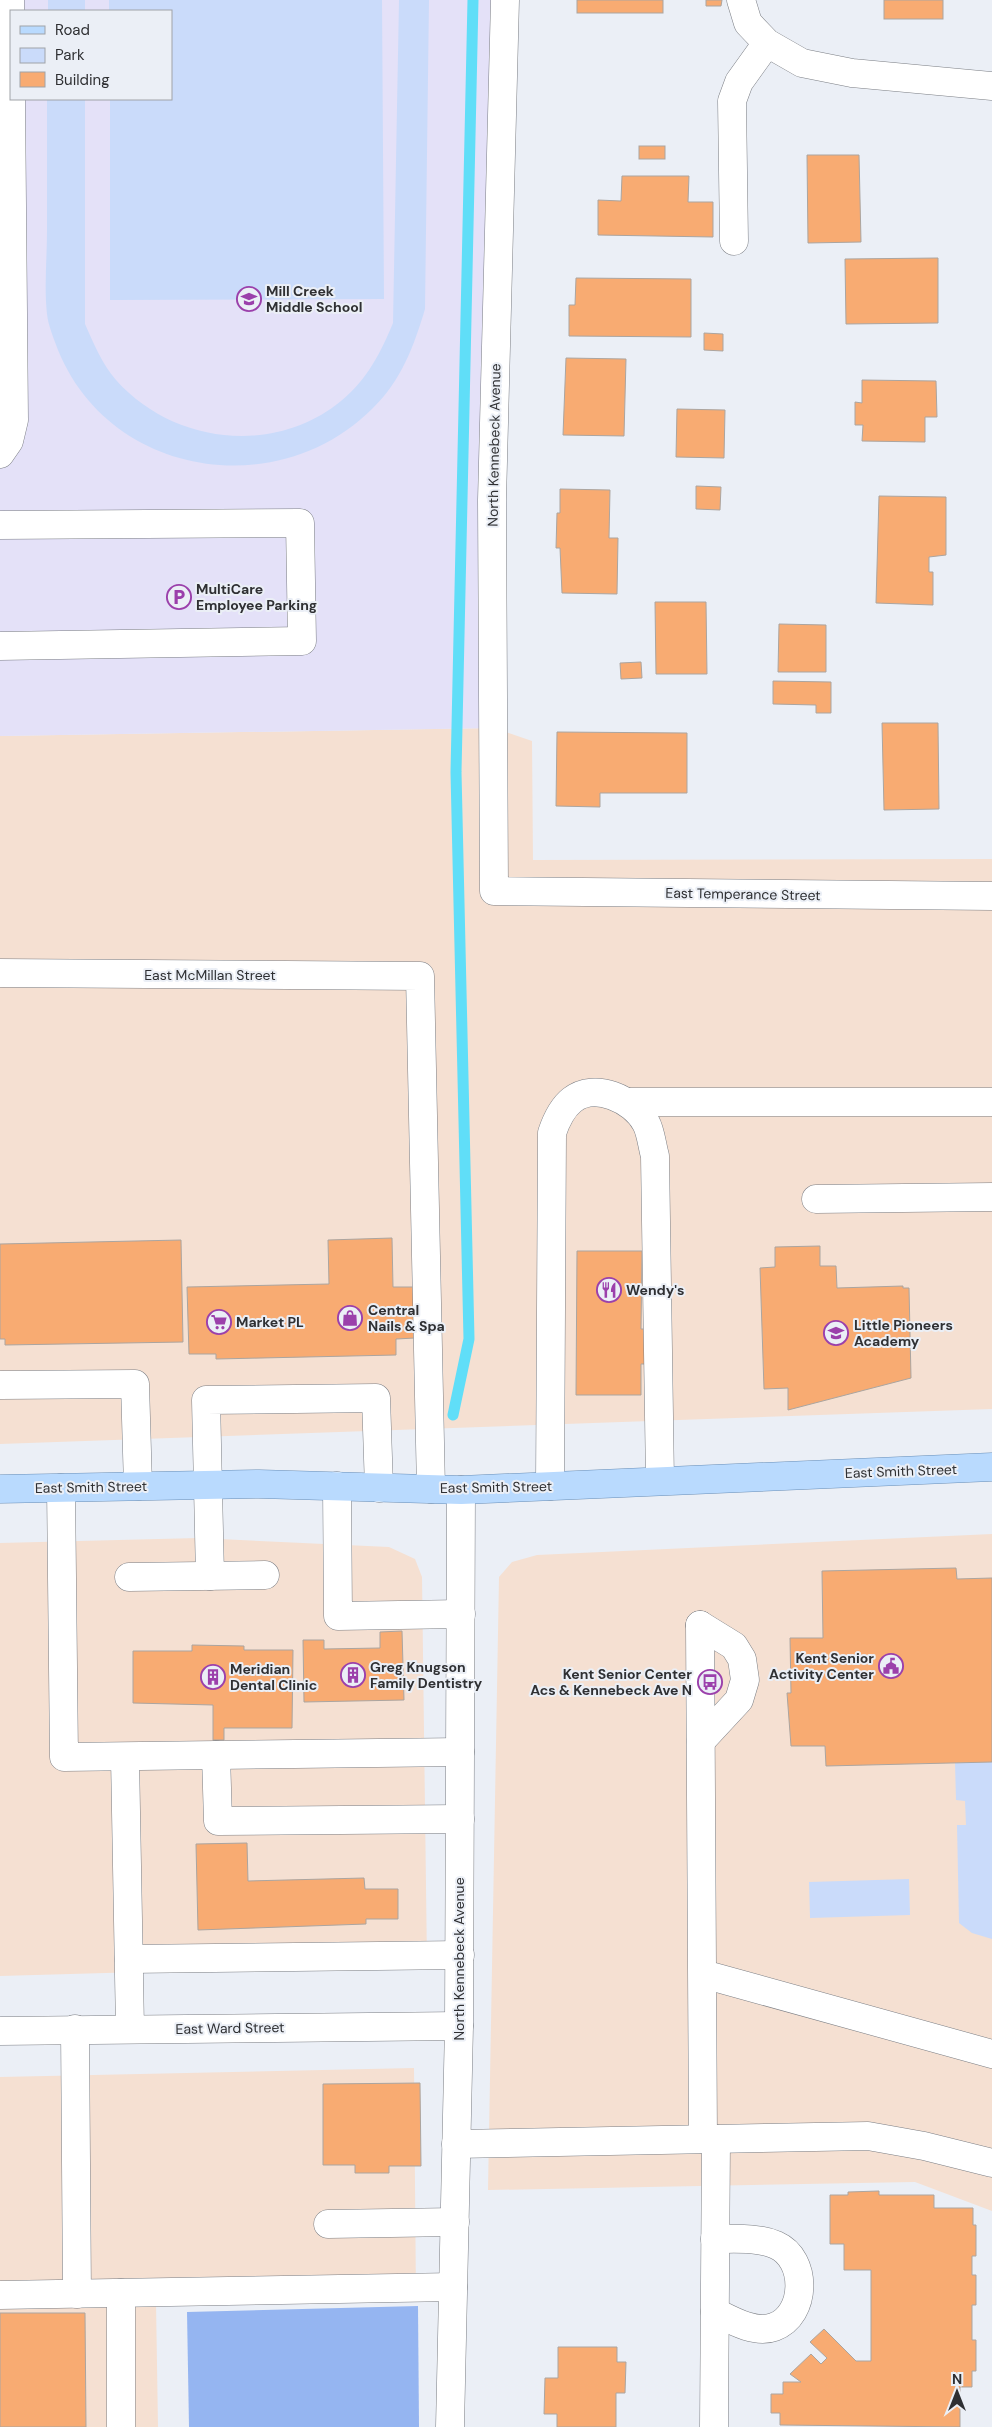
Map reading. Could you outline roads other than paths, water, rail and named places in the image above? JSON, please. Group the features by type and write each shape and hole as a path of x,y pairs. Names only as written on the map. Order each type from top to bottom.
{"main road":[{"name":"East Smith Street","path":"0,1489 208,1484 461,1490 992,1467"}],"street":[{"name":"North Kennebeck Avenue","path":"494,891 492,500 505,0"},
{"path":"741,0 748,23 767,43 802,63 852,73 992,86"},
{"path":"734,240 732,101 739,82 767,43"},
{"path":"0,454 9,441 14,420 11,100"},
{"path":"0,524 300,523 302,641 0,646"},
{"name":"East Temperance Street","path":"494,891 992,896"},
{"name":"East McMillan Street","path":"0,973 420,976 431,1489"},
{"path":"550,1486 552,1133 558,1117 572,1100 589,1093 612,1095 628,1102 992,1102"},
{"path":"628,1102 646,1123 655,1156 660,1481"},
{"path":"816,1199 992,1197"},
{"path":"0,1385 135,1384 138,1486"},
{"path":"210,1576 206,1400 376,1398 379,1488"},
{"path":"337,1486 338,1616 461,1614"},
{"path":"62,1488 64,1758 460,1752"},
{"name":"North Kennebeck Avenue","path":"450,2427 460,1954 461,1490"},
{"path":"129,1577 265,1575"},
{"path":"701,1740 703,1974 715,2239 714,2427"},
{"path":"216,1756 218,1821 460,1819"},
{"path":"125,1757 130,2029"},
{"path":"129,1959 460,1954"},
{"path":"703,1974 992,2054"},
{"name":"East Ward Street","path":"0,2030 459,2026"},
{"path":"75,2029 77,2294"},
{"path":"456,2144 868,2136 924,2146 992,2163"},
{"path":"328,2224 455,2222"},
{"path":"715,2239 751,2240 777,2245 791,2258 800,2281 798,2303 788,2316 774,2327 755,2327 736,2322 715,2312"},
{"path":"0,2296 453,2287"},
{"path":"121,2294 121,2427"}],"waterway":[{"path":"453,1415 469,1339 456,772 473,0"}],"place":[{"name":"Mill Creek Middle School","path":"249,299"},
{"name":"MultiCare Employee Parking","path":"179,597"},
{"name":"Wendy's","path":"609,1290"},
{"name":"Central Nails & Spa","path":"350,1318"},
{"name":"Market PL","path":"219,1322"},
{"name":"Little Pioneers Academy","path":"836,1333"},
{"name":"Kent Senior Activity Center","path":"891,1666"},
{"name":"Greg Knugson Family Dentistry","path":"353,1675"},
{"name":"Meridian Dental Clinic","path":"213,1677"},
{"name":"Kent Senior Center Acs & Kennebeck Ave N","path":"710,1682"}]}
